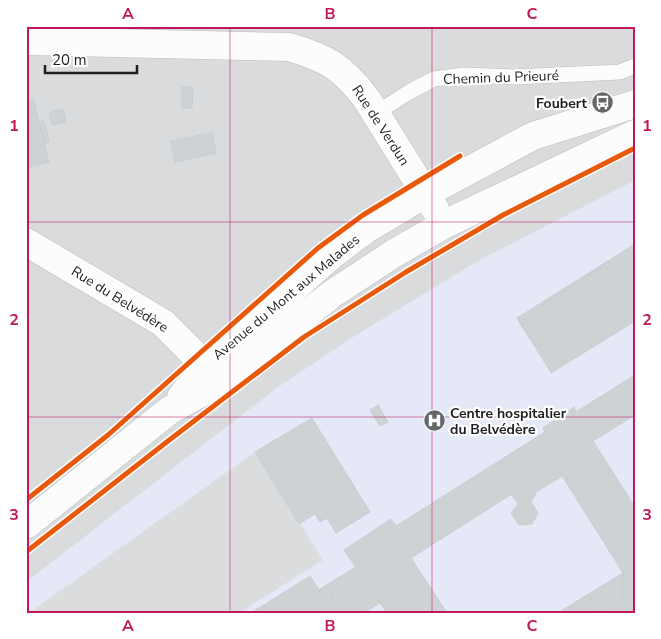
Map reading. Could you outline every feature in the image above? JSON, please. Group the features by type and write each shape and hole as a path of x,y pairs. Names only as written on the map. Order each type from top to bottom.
{"street":[{"name":"Rue de Verdun","path":"26,41 290,47 315,54 343,72 354,83 445,224"},
{"name":"Avenue du Mont aux Malades","path":"170,410 206,366 334,254 365,230 425,194 533,136 635,104"},
{"name":"Avenue du Mont aux Malades","path":"26,524 170,410 210,388 332,294 445,224 635,134"},
{"name":"Rue du Belvédère","path":"26,242 163,323 206,366"}],"lane":[{"name":"Chemin du Prieuré","path":"375,114 409,92 434,79 464,75 514,77 620,72 635,66"}],"shaded area":[{"path":"26,26 635,26 635,613 26,613"},
{"path":"457,62 519,63 519,111 456,110"},
{"name":"Centre hospitalier du Belvédère","path":"635,180 635,613 26,613 26,582 278,387 353,337 476,262"},
{"path":"255,452 323,560 239,613 29,613"}],"building":[{"path":"182,87 193,87 192,108 182,108"},
{"path":"34,100 39,122 26,125 26,102"},
{"path":"63,109 66,122 52,125 49,113"},
{"path":"44,121 49,142 44,143 39,122"},
{"path":"39,122 49,162 27,167 26,125"},
{"path":"212,133 216,153 175,162 170,141"},
{"path":"635,244 635,254 608,270 605,265 542,305 545,310 521,325 517,318"},
{"path":"635,254 635,321 551,373 550,371 554,369 538,342 534,345 521,325 545,310 542,305 605,265 608,270"},
{"path":"538,342 554,369 550,371 534,345"},
{"path":"635,375 635,415 593,441 635,507 635,613 600,613 622,599 623,573 556,466 411,558 447,613 387,613 344,550 391,519 396,526 545,432 543,428 574,407 576,412"},
{"path":"378,405 388,422 380,426 370,410"},
{"path":"312,418 370,512 336,533 327,518 320,522 315,514 299,524 255,452"},
{"path":"556,466 563,476 537,491 531,502 538,513 532,524 519,525 511,513 518,504 512,495"},
{"path":"356,567 364,579 345,592 342,587 330,595 333,600 327,603 318,590"},
{"path":"623,573 622,599 599,613 587,595"},
{"path":"310,576 327,603 333,600 330,595 342,587 345,592 364,579 381,602 365,613 251,613"},
{"path":"587,595 599,613 558,613"}],"cycle path":[{"path":"26,552 304,337 406,272 503,215 635,148"},
{"path":"26,500 108,435 318,248 363,215 460,156"}],"place":[{"name":"Foubert","path":"603,103"},
{"name":"Centre hospitalier du Belvédère","path":"434,421"}]}
